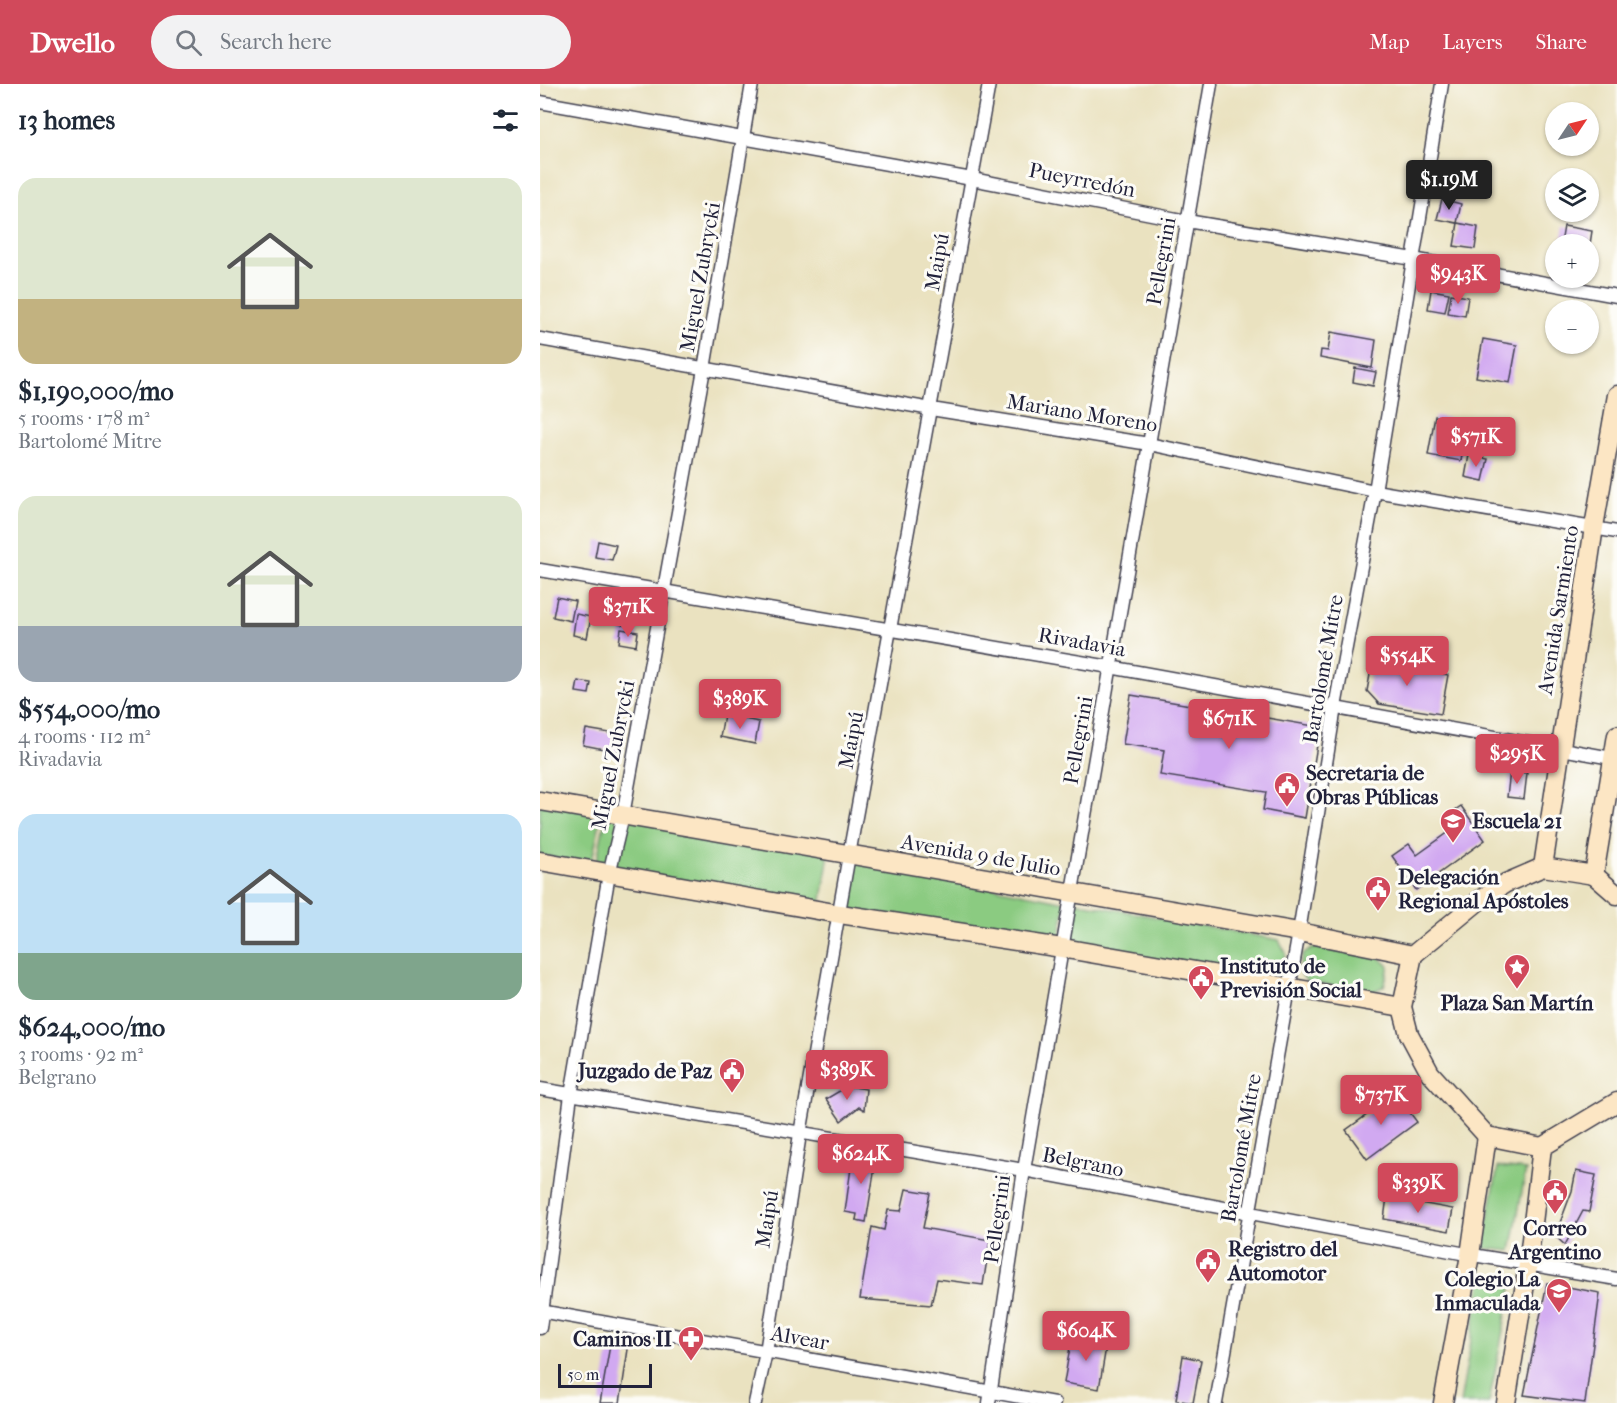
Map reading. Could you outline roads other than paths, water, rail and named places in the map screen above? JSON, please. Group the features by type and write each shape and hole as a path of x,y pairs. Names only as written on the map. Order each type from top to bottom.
{"main road":[{"name":"Avenida Sarmiento","path":"1543,867 1594,527 1617,395"},
{"path":"1594,875 1617,735"},
{"name":"Avenida 9 de Julio","path":"540,801 1299,932 1413,956"},
{"path":"540,861 840,914 1062,948 1402,1007"},
{"path":"1617,895 1594,875 1543,867 1506,883 1481,899 1413,956 1402,1007 1409,1034 1430,1072 1487,1136 1542,1147 1617,1102"},
{"path":"1443,1403 1470,1255 1487,1136"},
{"path":"1506,1403 1528,1265 1542,1147"}],"street":[{"name":"Miguel Zubrycki","path":"540,1328 571,1095 609,874 623,815 704,369 752,84"},
{"name":"Maipú","path":"755,1403 766,1352 800,1134 849,855 892,629 989,84"},
{"name":"Pellegrini","path":"990,1397 1024,1170 1211,84"},
{"name":"Bartolomé Mitre","path":"1216,1403 1299,932 1335,707 1375,491 1442,84"},
{"name":"Pueyrredón","path":"540,102 972,179 1187,221 1617,296"},
{"name":"Mariano Moreno","path":"540,339 1149,444 1375,491 1617,532"},
{"name":"Rivadavia","path":"540,570 1110,667 1615,758"},
{"name":"Belgrano","path":"540,1089 1024,1170 1470,1255 1617,1279"},
{"name":"Alvear","path":"541,1311 766,1352 990,1397 1054,1403"}],"place":[{"name":"Secretaria de Obras Públicas","path":"1287,808"},
{"name":"Escuela 21","path":"1453,844"},
{"name":"Delegación Regional Apóstoles","path":"1378,912"},
{"name":"Plaza San Martín","path":"1517,990"},
{"name":"Instituto de Previsión Social","path":"1201,1001"},
{"name":"Juzgado de Paz","path":"732,1094"},
{"name":"Correo Argentino","path":"1555,1215"},
{"name":"Registro del Automotor","path":"1208,1284"},
{"name":"Colegio La Inmaculada","path":"1559,1314"},
{"name":"Caminos II","path":"691,1362"}]}
